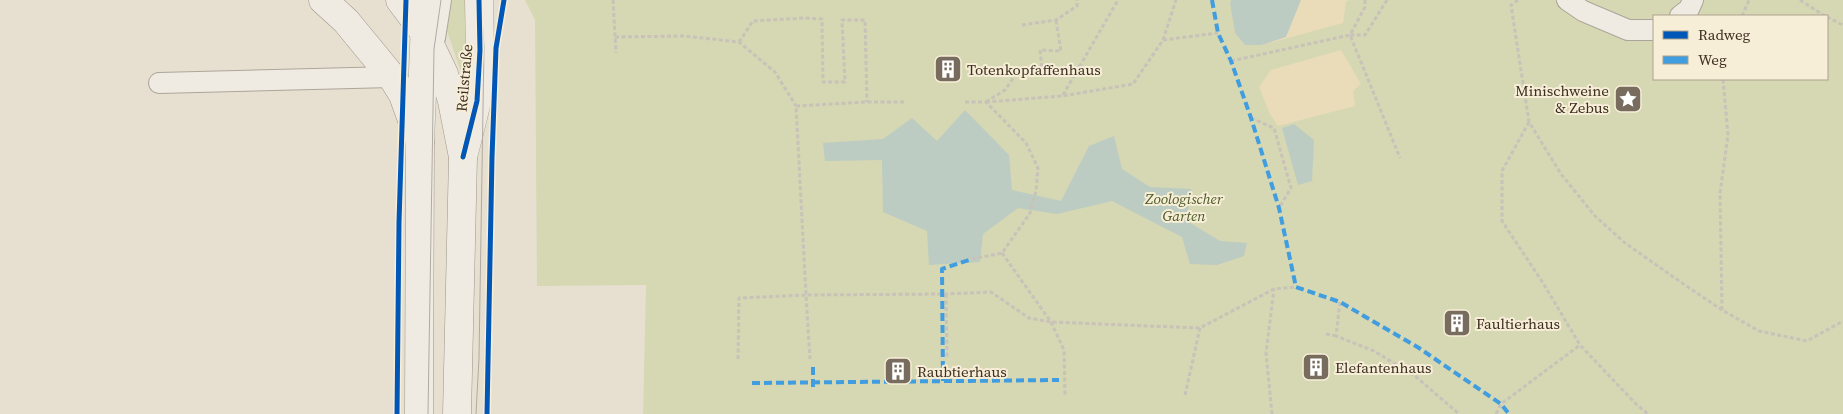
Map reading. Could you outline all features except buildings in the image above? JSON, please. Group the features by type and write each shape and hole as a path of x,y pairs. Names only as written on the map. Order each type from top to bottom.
{"main road":[{"path":"323,0 346,21 392,77 403,95 421,148"},
{"path":"400,0 429,41 452,101 463,157"},
{"path":"419,414 421,148 429,41 426,0"},
{"name":"Reilstraße","path":"458,414 463,157 477,101 480,50 479,0"}],"lane":[{"path":"429,41 441,0"},
{"path":"1567,0 1583,11 1628,30 1653,30"},
{"path":"1681,15 1689,9 1693,0"},
{"path":"159,84 392,77"}],"path":[{"path":"613,0 616,53"},
{"path":"1022,25 1056,20 1077,6 1077,0"},
{"path":"1062,96 1118,0"},
{"path":"965,102 1062,96 1133,84 1163,40 1176,0"},
{"path":"1350,35 1365,7 1365,0"},
{"path":"1230,61 1350,35 1365,35 1387,0"},
{"path":"1518,0 1511,5 1529,122 1561,174 1595,216 1625,243 1722,310 1759,331 1807,341 1843,321"},
{"path":"1742,15 1749,0"},
{"path":"1800,0 1823,15"},
{"path":"739,42 754,22 804,18 822,19 823,82 845,82 842,20 865,20 867,102"},
{"path":"1828,18 1843,25"},
{"path":"986,102 1005,90 1018,71 1042,70 1040,50 1061,51 1056,20"},
{"path":"1163,40 1218,33"},
{"path":"1350,35 1400,158"},
{"path":"615,37 684,36 739,42 776,72 796,106 810,359"},
{"path":"1722,310 1720,193 1728,135 1723,80"},
{"path":"796,106 904,102"},
{"path":"972,259 1002,253 1030,213 1036,191 1038,168 1026,143 986,102"},
{"path":"1251,118 1274,128 1291,188 1279,208"},
{"path":"1529,122 1502,171 1502,221 1543,283 1580,345 1636,404 1648,414"},
{"path":"1002,253 1051,322 1064,350 1064,395"},
{"path":"738,359 738,298 991,292 1028,318 1051,322 1200,328 1274,289 1296,287"},
{"path":"1272,414 1266,353 1274,289"},
{"path":"946,294 947,358"},
{"path":"1336,336 1340,302"},
{"path":"1185,395 1200,328"},
{"path":"1326,334 1374,351 1415,376 1459,414"},
{"path":"1496,414 1501,404 1580,345"}],"green space":[{"path":"452,0 469,0 468,92 447,31"},
{"name":"Zoologischer Garten","path":"525,0 1843,0 1843,414 643,414 646,285 537,286 535,20"}],"sand":[{"path":"1230,0 1349,0 1346,2 1343,23 1262,45 1245,45 1235,33"},
{"path":"1341,50 1361,84 1353,91 1355,106 1278,126 1270,114 1259,87 1271,70"}],"shaded area":[{"path":"1231,0 1301,0 1286,37 1262,45 1245,45 1235,33"},
{"path":"965,110 1009,155 1012,190 1061,201 1089,146 1114,136 1122,169 1150,187 1191,189 1187,221 1220,241 1247,243 1244,256 1217,265 1190,264 1182,237 1112,201 1057,214 1018,208 983,234 980,262 929,265 927,231 883,212 882,160 825,161 823,143 883,139 912,118 937,141"},
{"path":"1294,124 1314,140 1312,181 1298,185 1282,128"}],"tram line":[{"path":"428,414 434,49 441,0"},
{"path":"476,414 479,358 484,47 481,0"}],"marked path":[{"path":"1212,0 1218,33 1231,61 1251,118 1279,208 1296,287 1340,302 1419,348 1501,404 1509,414"},
{"path":"943,381 942,269 972,259"},
{"path":"813,365 813,387"},
{"path":"752,383 1059,380"}],"cycle path":[{"path":"397,414 399,222 406,0"},
{"path":"463,157 477,101 480,50 479,0"},
{"path":"487,414 496,48 504,0"}],"place":[{"name":"Totenkopfaffenhaus","path":"948,69"},
{"name":"Minischweine & Zebus","path":"1628,99"},
{"name":"Faultierhaus","path":"1457,323"},
{"name":"Elefantenhaus","path":"1316,367"},
{"name":"Raubtierhaus","path":"898,371"}]}
